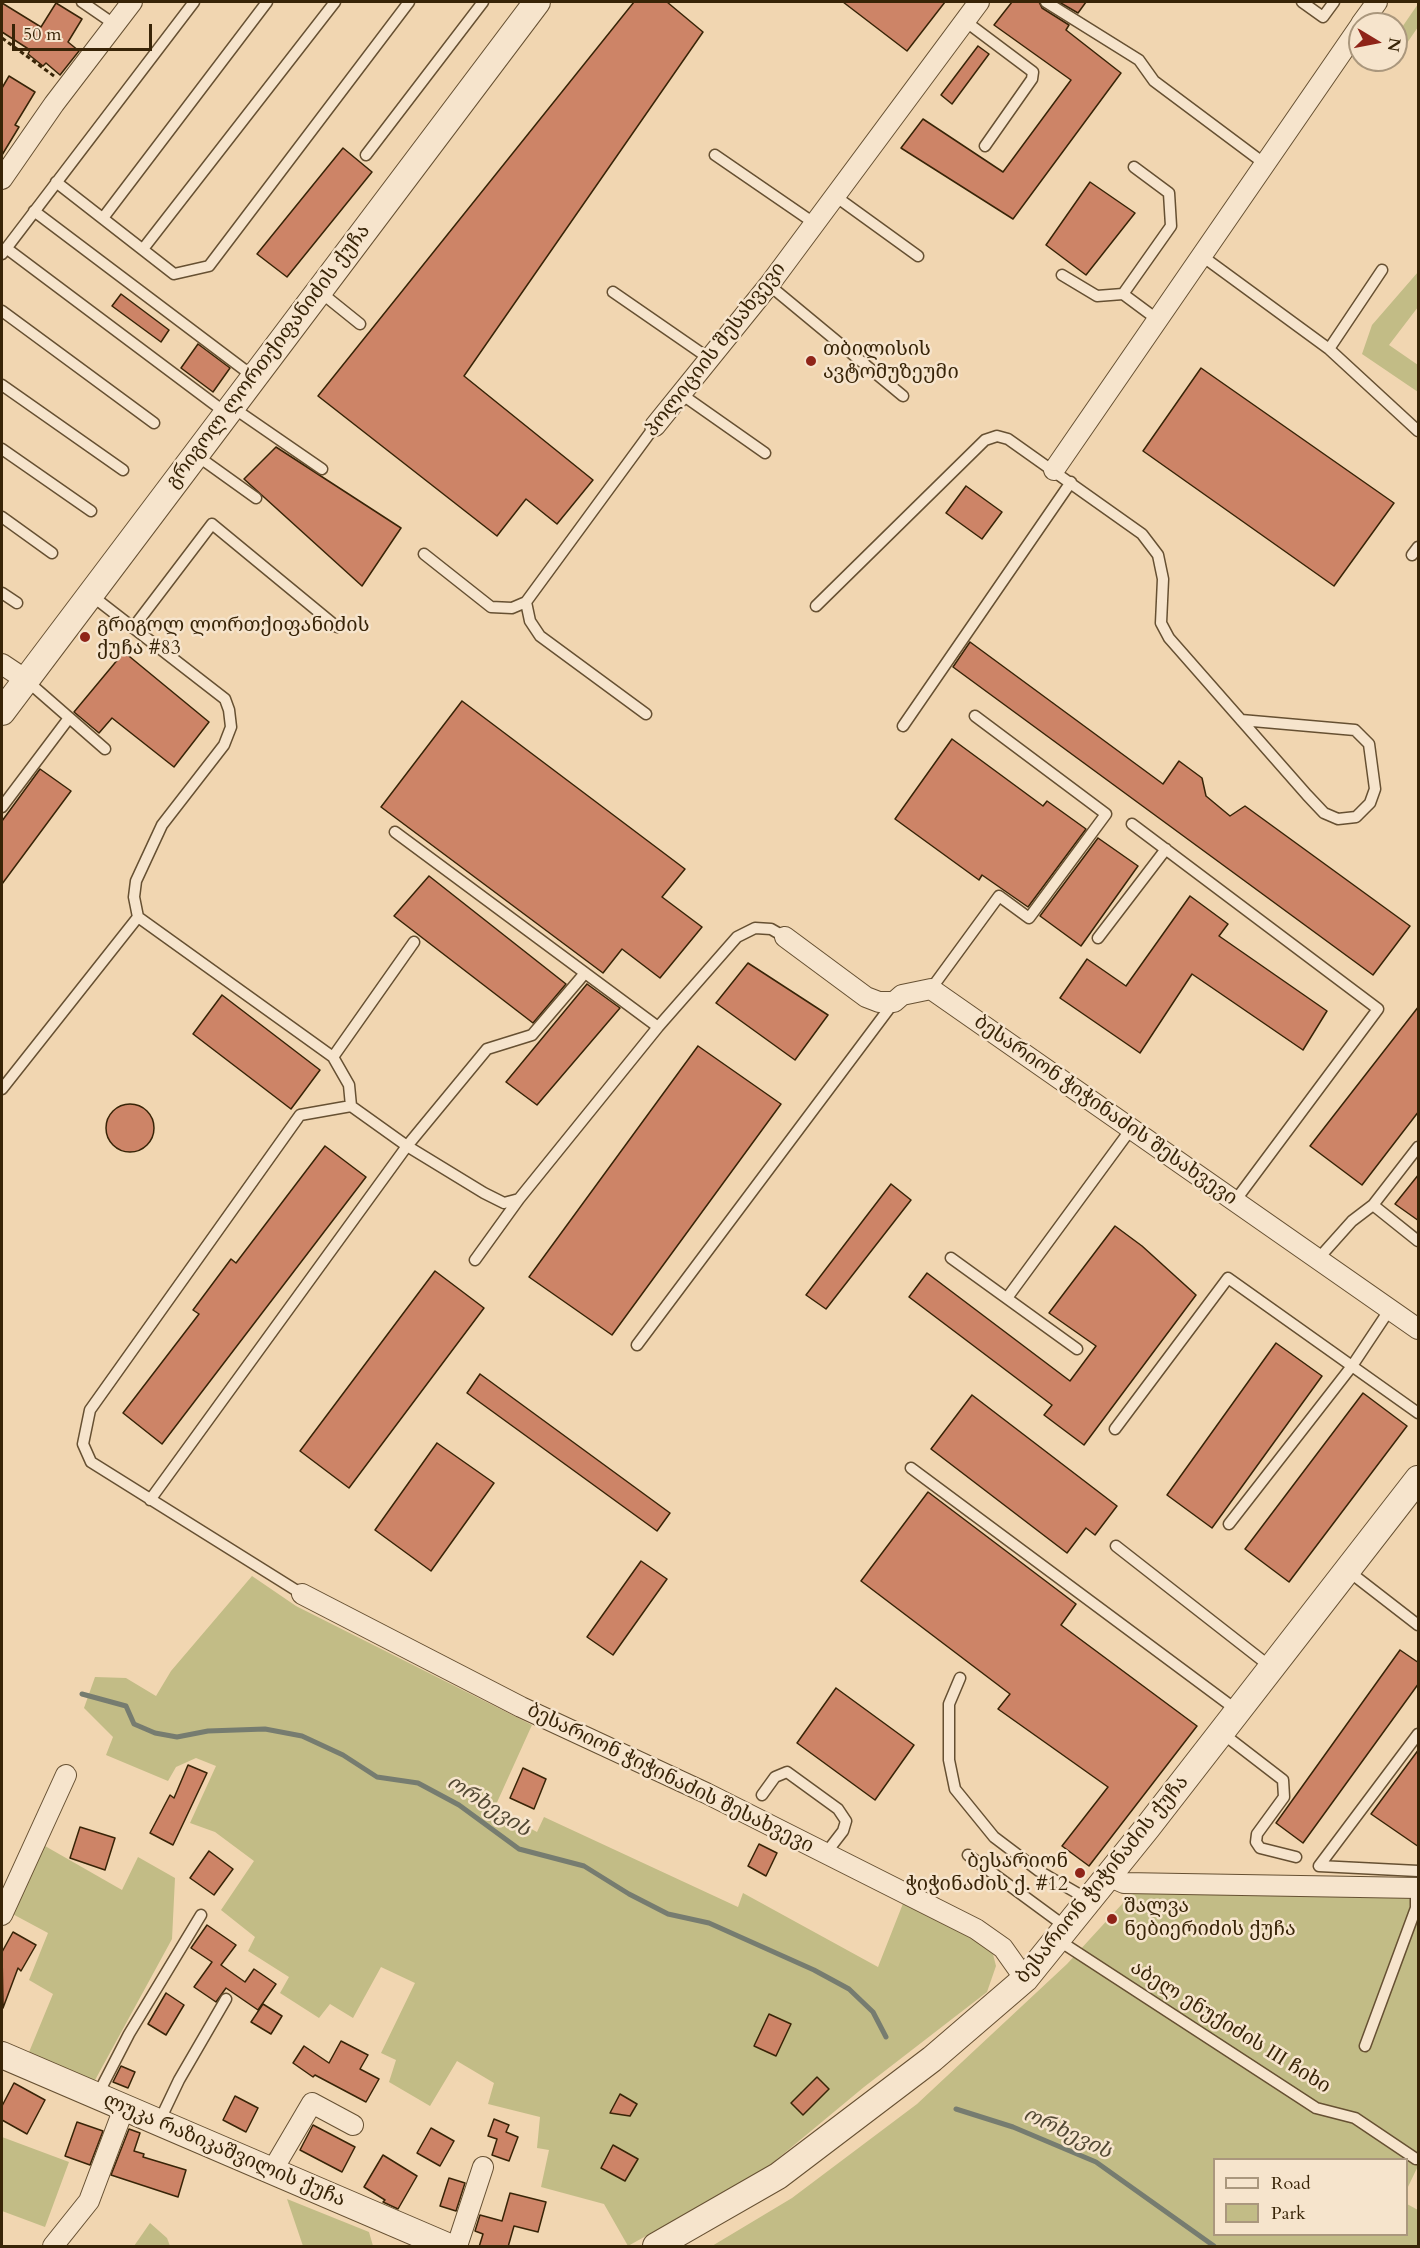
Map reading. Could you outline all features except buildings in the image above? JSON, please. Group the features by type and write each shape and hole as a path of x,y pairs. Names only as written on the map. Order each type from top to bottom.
{"street":[{"path":"2,179 68,86 132,2"},
{"name":"გრიგოლ ლორთქიფანიძის ქუჩა","path":"2,712 537,2"},
{"name":"პოლიციის შესახვევი","path":"656,426 769,285 979,2"},
{"path":"1054,470 1348,44"},
{"path":"2,664 26,680"},
{"path":"785,937 866,997 879,1002 894,1002 902,995 931,990"},
{"name":"ბესარიონ ჭიჭინაძის შესახვევი","path":"931,990 1419,1329"},
{"name":"ბესარიონ ჭიჭინაძის ქუჩა","path":"656,2247 778,2176 932,2059 1025,1979 1419,1479"},
{"name":"ბესარიონ ჭიჭინაძის შესახვევი","path":"302,1594 521,1707 705,1793 976,1929 1003,1948 1025,1979"},
{"path":"2,1915 66,1775"},
{"path":"1108,1876 1124,1883 1418,1882"},
{"name":"ლუკა რაზიკაშვილის ქუჩა","path":"2,2055 447,2247"},
{"path":"272,2171 312,2103 352,2125"},
{"path":"53,2247 89,2201 124,2108"},
{"path":"457,2247 483,2167"}],"lane":[{"path":"82,2 114,24"},
{"path":"194,2 4,251 229,410 322,469"},
{"path":"103,218 267,2"},
{"path":"143,249 335,2"},
{"path":"56,182 174,273 208,266 409,2"},
{"path":"366,155 483,2"},
{"path":"1046,2 1139,60 1154,81 1265,164"},
{"path":"1302,2 1323,17 1334,2"},
{"path":"964,21 1033,72 1032,79 986,146"},
{"path":"715,155 814,223"},
{"path":"1123,294 1171,226 1169,193 1134,167"},
{"path":"835,196 918,256"},
{"path":"34,211 254,377"},
{"path":"1202,256 1329,349 1419,431"},
{"path":"1329,349 1382,270"},
{"path":"1062,275 1097,297 1123,294 1158,320"},
{"path":"769,285 903,396"},
{"path":"319,291 360,324"},
{"path":"613,292 710,359"},
{"path":"2,311 154,423"},
{"path":"2,385 123,470"},
{"path":"681,394 765,453"},
{"name":"პოლიციის შესახვევი","path":"526,602 656,426"},
{"path":"816,606 985,440 998,436 1008,439 1054,470 1142,534 1158,555 1162,579 1161,623 1169,638 1241,720 1324,813 1338,819 1356,817 1370,803 1375,789 1369,744 1355,730 1241,720"},
{"path":"2,449 91,511"},
{"path":"196,455 256,498"},
{"path":"903,726 1071,482"},
{"path":"2,517 52,553"},
{"path":"133,628 212,524 337,627"},
{"path":"424,554 491,607 512,608 526,602 530,621 540,636 646,714"},
{"path":"2,593 16,603"},
{"path":"90,595 225,699 229,710 231,727 224,746 162,825 136,881 134,897 138,917 333,1057 349,1084 351,1106"},
{"path":"26,680 105,749"},
{"path":"931,990 999,896 1029,918 1106,814 975,716"},
{"path":"2,807 69,718"},
{"path":"1132,824 1378,1009 1235,1201"},
{"path":"395,832 658,1028"},
{"path":"1098,938 1166,849"},
{"path":"2,1089 138,917"},
{"path":"475,1260 519,1199 658,1028 737,937 755,928 771,929 785,937"},
{"path":"333,1057 414,942"},
{"path":"150,1500 407,1146 487,1048 532,1035 585,973"},
{"path":"637,1345 894,1002"},
{"path":"302,1594 92,1462 83,1444 90,1410 300,1115 351,1106 407,1146 504,1203 519,1199"},
{"path":"1007,1298 1131,1129"},
{"path":"1318,1259 1352,1221 1373,1206 1419,1147"},
{"path":"1373,1206 1419,1241"},
{"path":"951,1258 1077,1349"},
{"path":"1115,1429 1228,1278 1419,1413"},
{"path":"1229,1524 1352,1366 1390,1309"},
{"path":"911,1468 1238,1711"},
{"path":"1116,1546 1272,1668"},
{"path":"1347,1570 1419,1625"},
{"path":"960,1678 949,1704 949,1760 955,1789 994,1837 1039,1871 1089,1900"},
{"path":"1221,1732 1283,1780 1284,1797 1257,1834 1256,1842 1260,1848 1296,1857"},
{"path":"1365,2046 1416,1908 1418,1882 1319,1866 1419,1734"},
{"path":"762,1795 775,1777 788,1772 838,1809 846,1821 843,1831 825,1853"},
{"name":"აბელ ენუქიძის III ჩიხი","path":"968,1855 1062,1934 1316,2108 1355,2118 1416,2159"},
{"path":"97,2096 129,2034 201,1915"},
{"path":"159,2123 178,2080 226,1999"}],"path":[{"path":"2,38 68,86"}],"green space":[{"path":"1418,4 1418,27 1408,42 1408,19"},
{"path":"1418,272 1418,307 1389,345 1418,365 1418,392 1362,354 1372,325"},
{"path":"252,1576 296,1606 532,1725 494,1809 537,1832 544,1817 738,1907 743,1893 878,1967 904,1901 992,1950 996,1966 987,1992 864,2087 764,2170 628,2246 604,2204 541,2187 549,2150 537,2148 540,2117 488,2104 494,2083 457,2061 430,2106 389,2082 396,2060 381,2053 415,1983 381,1967 353,2018 330,2004 319,2018 280,1993 289,1977 248,1951 255,1937 221,1910 254,1861 215,1832 190,1823 216,1766 196,1758 176,1767 168,1781 106,1755 113,1737 84,1708 95,1677 126,1678 156,1696 171,1671"},
{"path":"38,1842 122,1890 138,1857 175,1878 172,1939 94,2082 27,2057 53,1994 29,1980 48,1933 7,1911"},
{"path":"1134,1891 1418,1896 1418,2166 1408,2187 1408,2158 1213,2158 1213,2236 1408,2236 1408,2205 1418,2210 1418,2246 712,2246 792,2198 917,2104 1067,1964"},
{"path":"2,2137 69,2162 45,2227 2,2211"},
{"path":"287,2199 369,2232 373,2246 303,2246"},
{"path":"150,2223 167,2238 170,2246 134,2246"}],"waterway":[{"name":"ორხევის","path":"82,1694 126,1706 134,1724 155,1733 177,1737 208,1731 265,1729 302,1736 343,1755 377,1777 418,1783 459,1805 519,1849 584,1866 629,1894 668,1914 709,1923 814,1970 849,1989 873,2012 886,2037"},
{"name":"ორხევის","path":"956,2109 1013,2127 1096,2162 1214,2246"}],"place":[{"name":"თბილისის ავტომუზეუმი","path":"811,361"},
{"name":"გრიგოლ ლორთქიფანიძის ქუჩა #83","path":"85,637"},
{"name":"ბესარიონ ჭიჭინაძის ქ. #12","path":"1080,1873"},
{"name":"შალვა ნებიერიძის ქუჩა","path":"1112,1919"}]}
